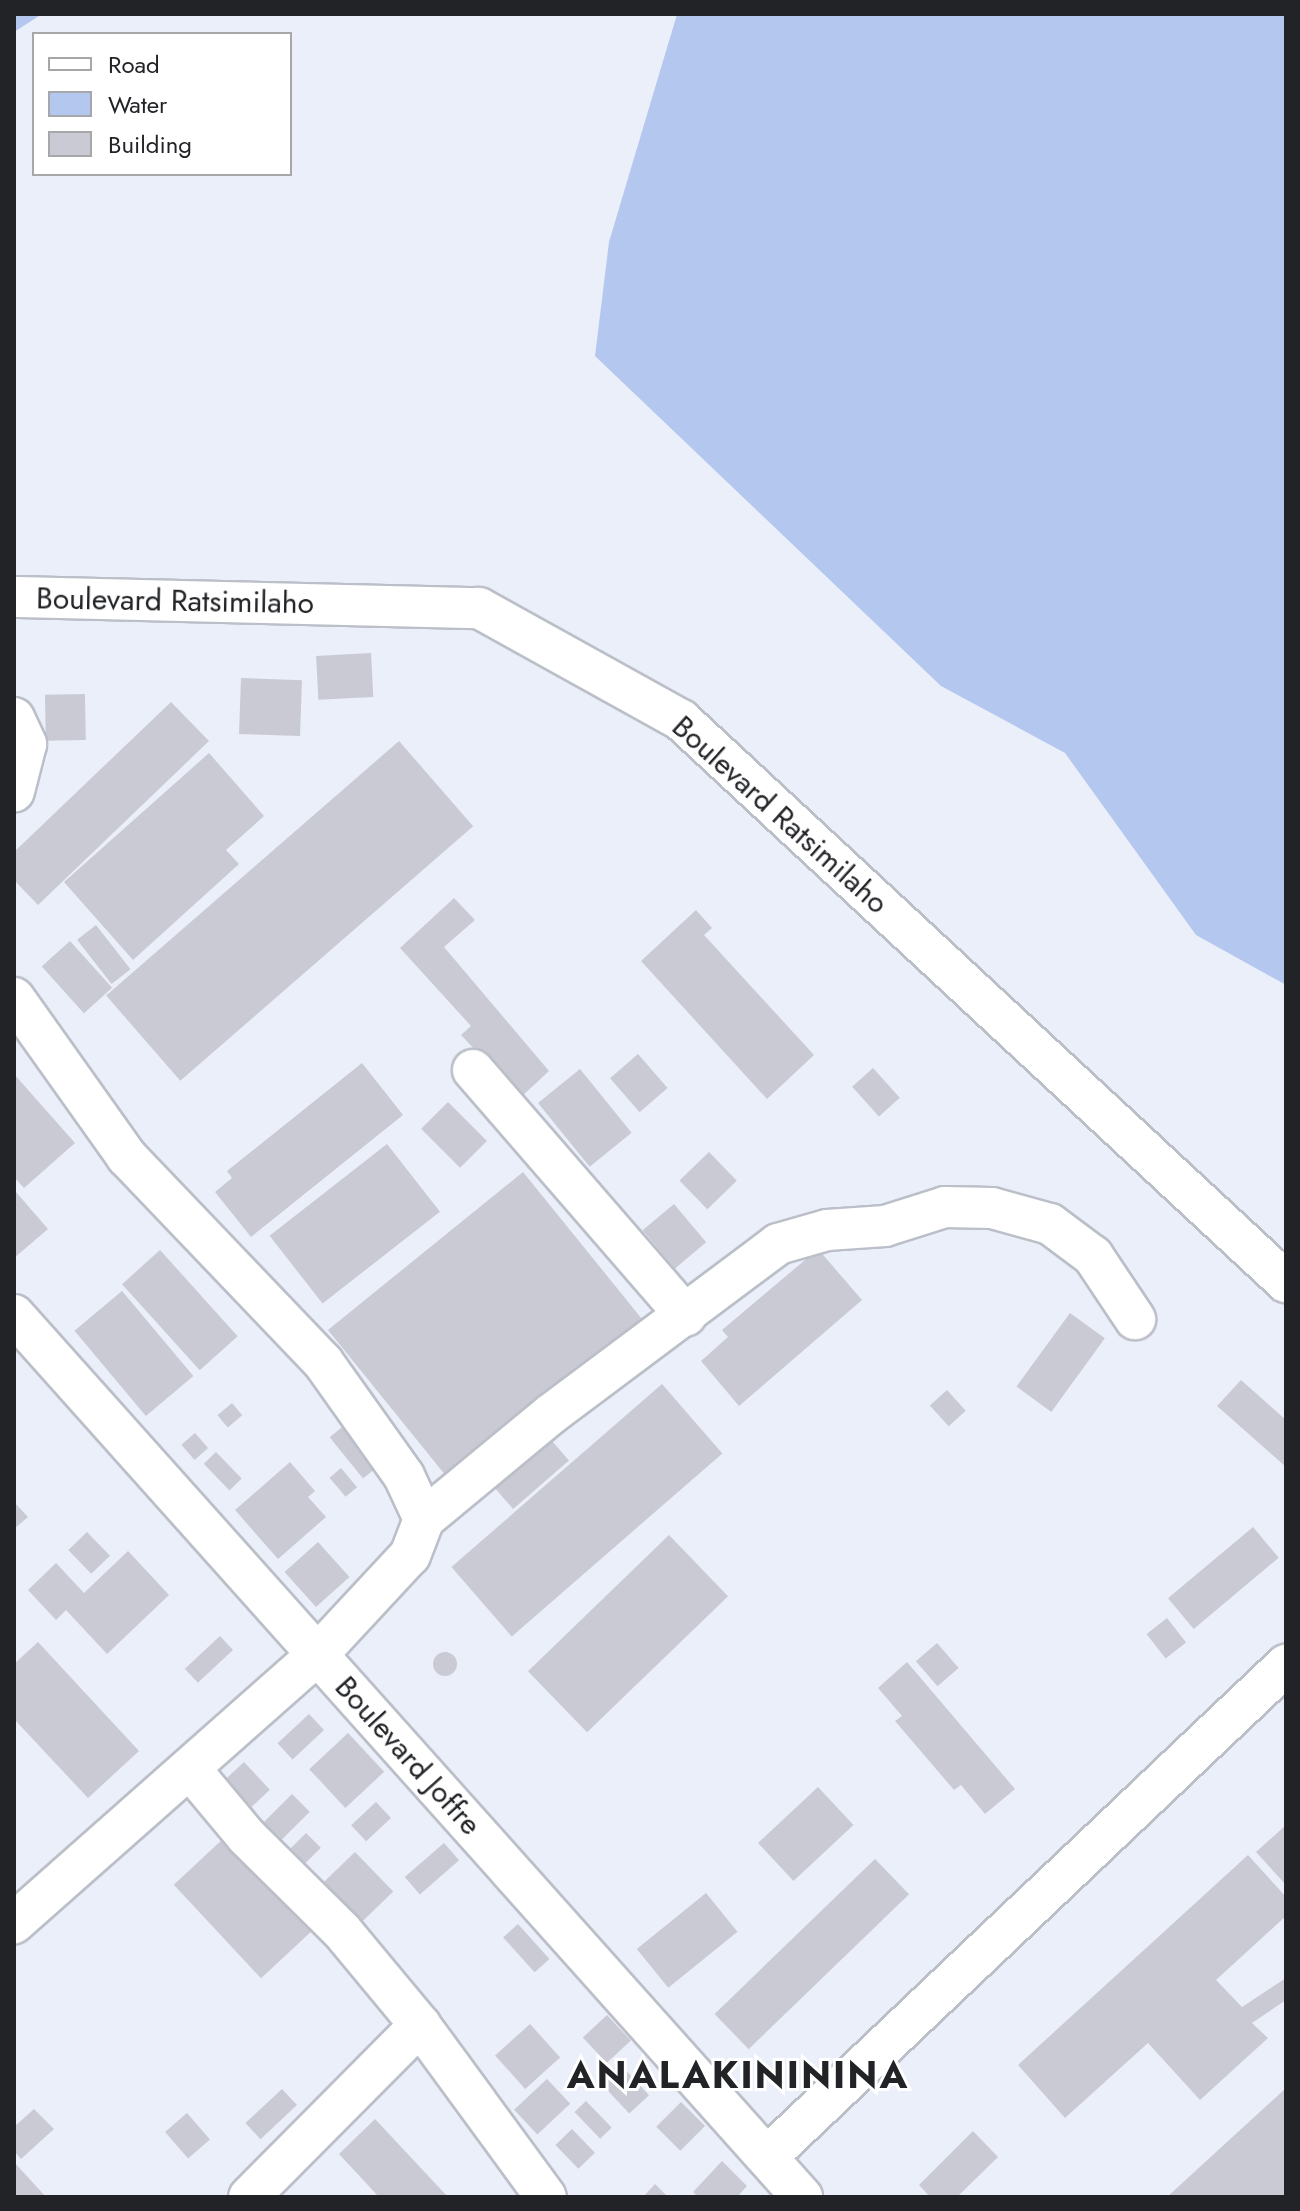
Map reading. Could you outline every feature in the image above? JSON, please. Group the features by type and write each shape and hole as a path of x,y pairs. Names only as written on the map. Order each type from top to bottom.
{"street":[{"name":"Boulevard Ratsimilaho","path":"14,597 479,608 681,720 1286,1282"},
{"path":"14,718 26,744 14,791"},
{"path":"14,998 127,1157 323,1362 404,1476 424,1519"},
{"path":"473,1070 686,1316"},
{"path":"14,1923 191,1770 317,1655 410,1555 424,1519 551,1414 686,1316 778,1244 827,1230 885,1226 945,1207 992,1208 1050,1224 1093,1256 1135,1319"},
{"name":"Boulevard Joffre","path":"14,1315 802,2197"},
{"path":"768,2156 1286,1665"},
{"path":"191,1770 246,1836 342,1931 420,2025 546,2197"},
{"path":"249,2197 420,2025"}],"water":[{"path":"14,14 42,14 14,32"},
{"path":"677,14 1286,14 1286,985 1196,935 1065,753 941,686 595,356 609,242"}],"pier":[{"path":"673,14 677,14 604,254 605,241"}],"building":[{"path":"371,653 373,697 318,700 316,656"},
{"path":"241,678 302,680 300,736 239,734"},
{"path":"85,694 86,740 46,741 45,695"},
{"path":"171,702 209,741 38,905 14,880 14,852"},
{"path":"399,741 473,826 180,1081 106,996"},
{"path":"209,753 264,816 226,850 239,864 133,960 64,882"},
{"path":"454,898 475,920 444,947 549,1071 520,1098 461,1035 471,1026 400,948"},
{"path":"696,910 712,928 704,935 814,1055 767,1099 641,961"},
{"path":"96,925 130,969 112,984 77,940"},
{"path":"70,941 112,988 84,1013 42,966"},
{"path":"638,1054 668,1088 640,1112 610,1078"},
{"path":"362,1063 403,1115 251,1237 215,1192 232,1178 227,1171"},
{"path":"873,1068 900,1098 879,1116 852,1087"},
{"path":"580,1069 632,1133 590,1167 538,1103"},
{"path":"14,1074 75,1143 24,1188 14,1177"},
{"path":"448,1102 487,1141 460,1168 421,1129"},
{"path":"387,1144 440,1212 323,1304 270,1236"},
{"path":"709,1152 737,1181 707,1209 680,1180"},
{"path":"523,1172 643,1320 448,1478 328,1330"},
{"path":"16,1192 48,1229 14,1258 14,1194"},
{"path":"674,1204 706,1242 675,1269 643,1230"},
{"path":"818,1249 862,1300 739,1406 701,1361 728,1337 722,1330"},
{"path":"160,1250 238,1336 200,1370 122,1284"},
{"path":"122,1291 193,1376 146,1416 75,1331"},
{"path":"1070,1313 1105,1338 1051,1412 1017,1387"},
{"path":"1241,1380 1286,1420 1286,1467 1217,1406"},
{"path":"662,1384 722,1453 512,1636 451,1567"},
{"path":"947,1390 966,1411 949,1426 930,1405"},
{"path":"232,1403 242,1415 228,1427 217,1415"},
{"path":"346,1424 379,1465 363,1478 330,1437"},
{"path":"195,1433 208,1448 195,1460 181,1445"},
{"path":"546,1434 569,1460 513,1509 490,1483"},
{"path":"216,1452 242,1479 229,1490 204,1464"},
{"path":"290,1462 315,1491 308,1497 326,1517 278,1559 235,1510"},
{"path":"341,1468 357,1487 346,1497 330,1478"},
{"path":"14,1502 28,1517 14,1529"},
{"path":"1253,1527 1279,1558 1194,1629 1168,1598"},
{"path":"87,1532 110,1556 91,1574 68,1550"},
{"path":"669,1535 728,1596 587,1732 528,1671"},
{"path":"318,1542 349,1577 316,1607 285,1572"},
{"path":"128,1551 169,1595 107,1654 66,1610 56,1620 28,1590 56,1563 84,1593"},
{"path":"1167,1618 1186,1642 1166,1658 1147,1634"},
{"path":"220,1636 233,1650 198,1683 185,1669"},
{"path":"38,1642 139,1751 88,1798 14,1719 14,1664"},
{"path":"937,1643 959,1668 938,1686 916,1661"},
{"path":"445,1652 453,1656 457,1664 453,1672 445,1676 437,1672 433,1664 437,1656"},
{"path":"907,1662 1015,1789 985,1814 961,1785 954,1790 895,1721 902,1716 878,1688"},
{"path":"309,1714 324,1730 293,1759 278,1743"},
{"path":"348,1733 384,1772 345,1808 309,1769"},
{"path":"244,1762 270,1790 247,1812 221,1784"},
{"path":"818,1787 853,1825 793,1881 758,1843"},
{"path":"292,1794 310,1812 278,1843 260,1826"},
{"path":"376,1802 391,1818 366,1841 351,1825"},
{"path":"1286,1825 1286,1885 1256,1852"},
{"path":"306,1833 321,1848 300,1868 285,1854"},
{"path":"225,1837 312,1931 261,1978 174,1885"},
{"path":"444,1843 459,1860 420,1894 405,1877"},
{"path":"355,1852 393,1892 359,1925 320,1885"},
{"path":"1248,1855 1286,1897 1286,1916 1216,1980 1242,2007 1286,1978 1286,2000 1252,2023 1268,2038 1200,2100 1148,2043 1065,2118 1018,2065"},
{"path":"875,1859 909,1894 749,2049 715,2014"},
{"path":"706,1893 737,1932 668,1988 637,1949"},
{"path":"518,1924 549,1959 535,1972 503,1937"},
{"path":"607,2015 631,2041 607,2063 583,2038"},
{"path":"530,2024 560,2057 525,2089 495,2055"},
{"path":"619,2063 649,2095 629,2114 599,2081"},
{"path":"547,2079 570,2104 537,2135 514,2110"},
{"path":"1286,2088 1286,2197 1167,2197"},
{"path":"282,2089 297,2105 260,2139 245,2123"},
{"path":"586,2101 612,2128 600,2139 574,2112"},
{"path":"681,2102 705,2126 680,2151 656,2127"},
{"path":"34,2109 54,2129 21,2159 14,2151 14,2127"},
{"path":"187,2113 210,2139 188,2158 165,2132"},
{"path":"375,2119 448,2197 379,2197 339,2154"},
{"path":"572,2129 595,2153 578,2169 555,2145"},
{"path":"973,2131 998,2157 957,2197 930,2197 919,2185"},
{"path":"722,2161 747,2186 737,2197 698,2197 693,2192"},
{"path":"14,2162 46,2197 14,2197"},
{"path":"655,2184 668,2197 643,2197"}],"district":[{"name":"ANALAKINININA","path":"738,2075"}]}
